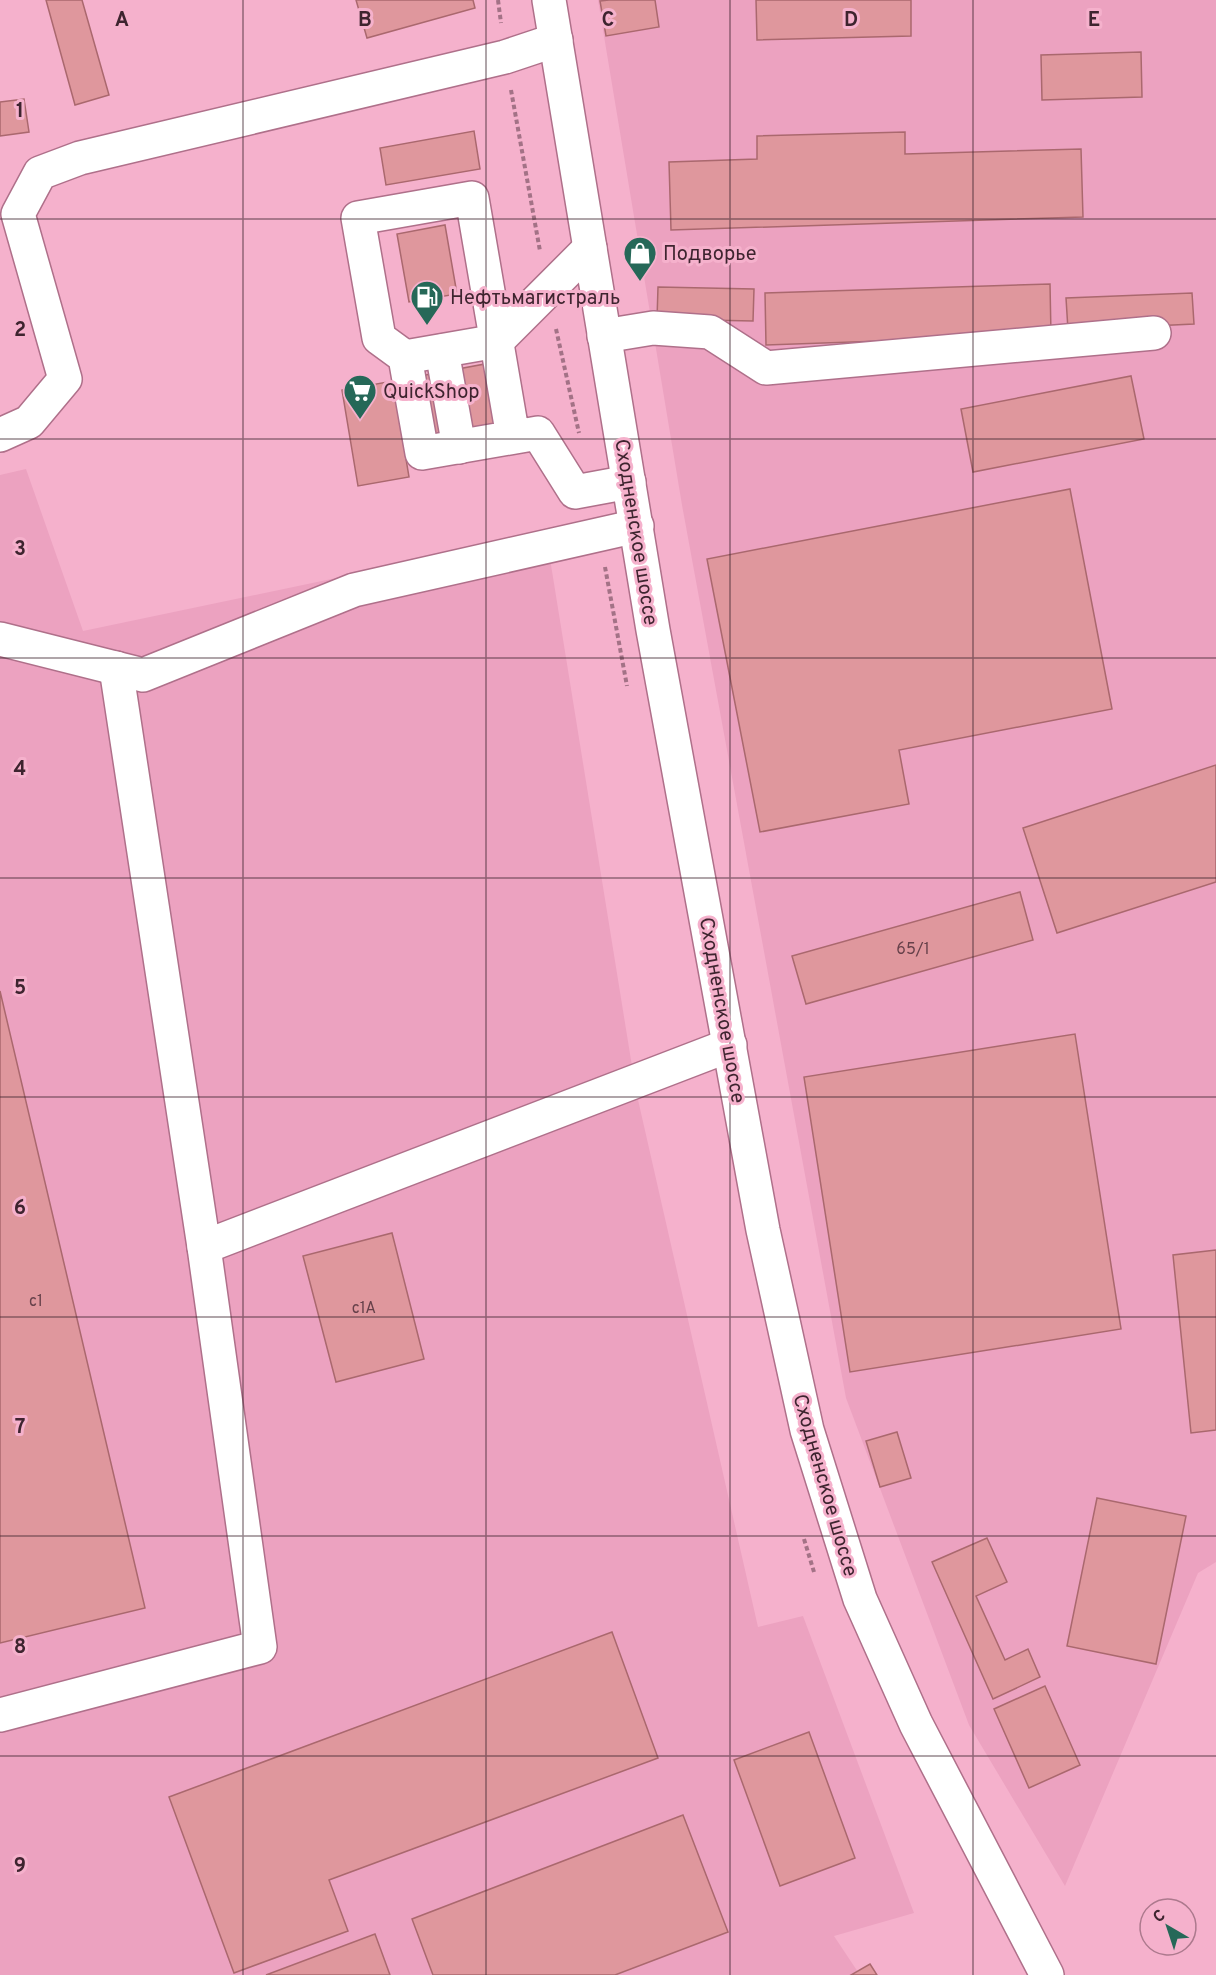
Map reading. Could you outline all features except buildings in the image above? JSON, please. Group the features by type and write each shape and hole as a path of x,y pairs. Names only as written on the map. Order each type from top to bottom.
{"main road":[{"name":"Сходненское шоссе","path":"549,0 653,630 763,1230 807,1430 860,1599 916,1724 1047,1975"},
{"path":"0,435 29,422 65,379 18,214 40,173 80,158 506,57 556,40"},
{"path":"513,437 472,198 358,218 379,338 405,357 422,453 538,433 575,492 628,482"},
{"path":"405,357 497,341 590,248"},
{"path":"604,336 653,328 710,332 766,368 1154,333"},
{"path":"442,351 459,447"},
{"path":"0,639 143,675 354,590 637,526"},
{"path":"0,1715 260,1647 204,1247 116,668"},
{"path":"204,1247 730,1045"}],"shaded area":[{"path":"598,0 1216,0 1216,1562 1198,1573 1065,1886 969,1725 846,1398 682,505"},
{"path":"26,469 83,631 546,534 636,1091 758,1627 803,1616 914,1913 834,1936 860,1975 0,1975 0,475"}],"place":[{"name":"Подворье","path":"640,282"},
{"name":"Нефтьмагистраль","path":"427,326"},
{"name":"QuickShop","path":"360,420"}]}
